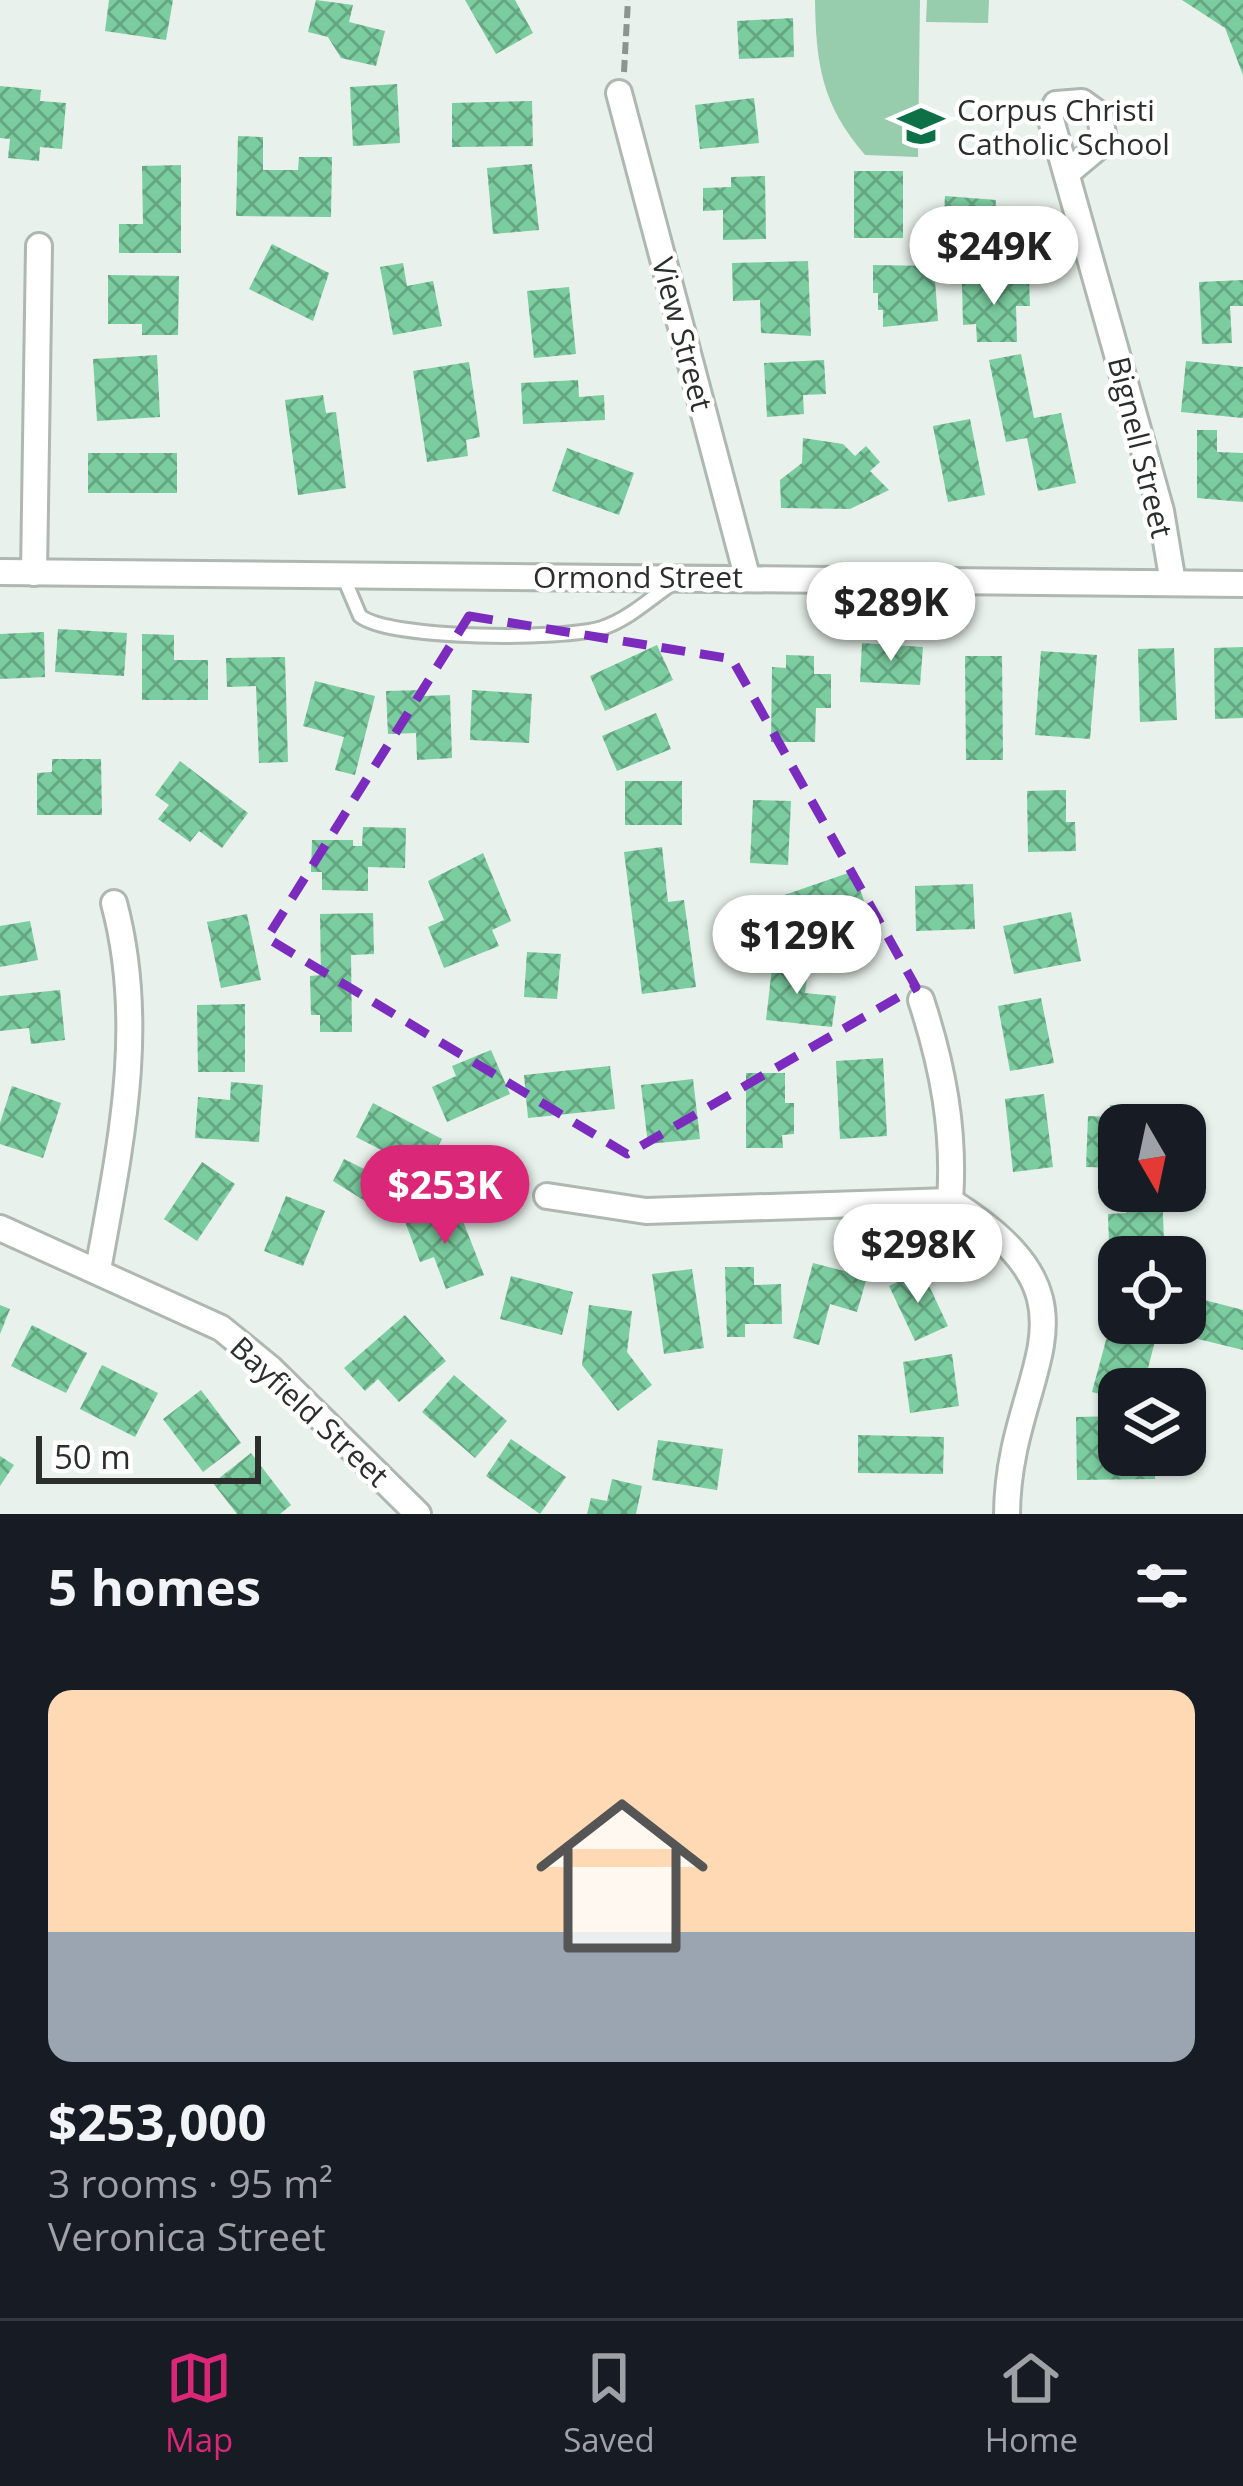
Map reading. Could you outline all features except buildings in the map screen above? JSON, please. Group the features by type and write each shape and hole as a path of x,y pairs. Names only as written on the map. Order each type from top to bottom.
{"street":[{"name":"View Street","path":"620,93 747,576"},
{"name":"Bignell Street","path":"1067,173 1161,511 1173,583"},
{"path":"34,573 39,245"},
{"name":"Ormond Street","path":"0,572 1243,584"},
{"path":"98,1270 122,1139 130,1045 130,990 114,903"},
{"path":"922,1000 944,1070 952,1162 950,1201"},
{"path":"547,1196 646,1211 950,1201 1021,1259 1045,1311 1044,1339 1017,1433 1007,1514"},
{"name":"Bayfield Street","path":"0,1228 194,1314 247,1347 418,1514"}],"lane":[{"path":"343,576 360,616 388,629 569,634 618,622 680,578"}],"path":[{"path":"620,93 627,56 628,0"}],"highlighted area":[{"path":"469,616 732,659 916,987 627,1154 267,938"}],"green space":[{"path":"815,0 920,0 918,157 865,155 850,136 824,82"},
{"path":"927,0 989,0 988,23 926,22"}],"place":[{"name":"Corpus Christi Catholic School","path":"921,126"}]}
